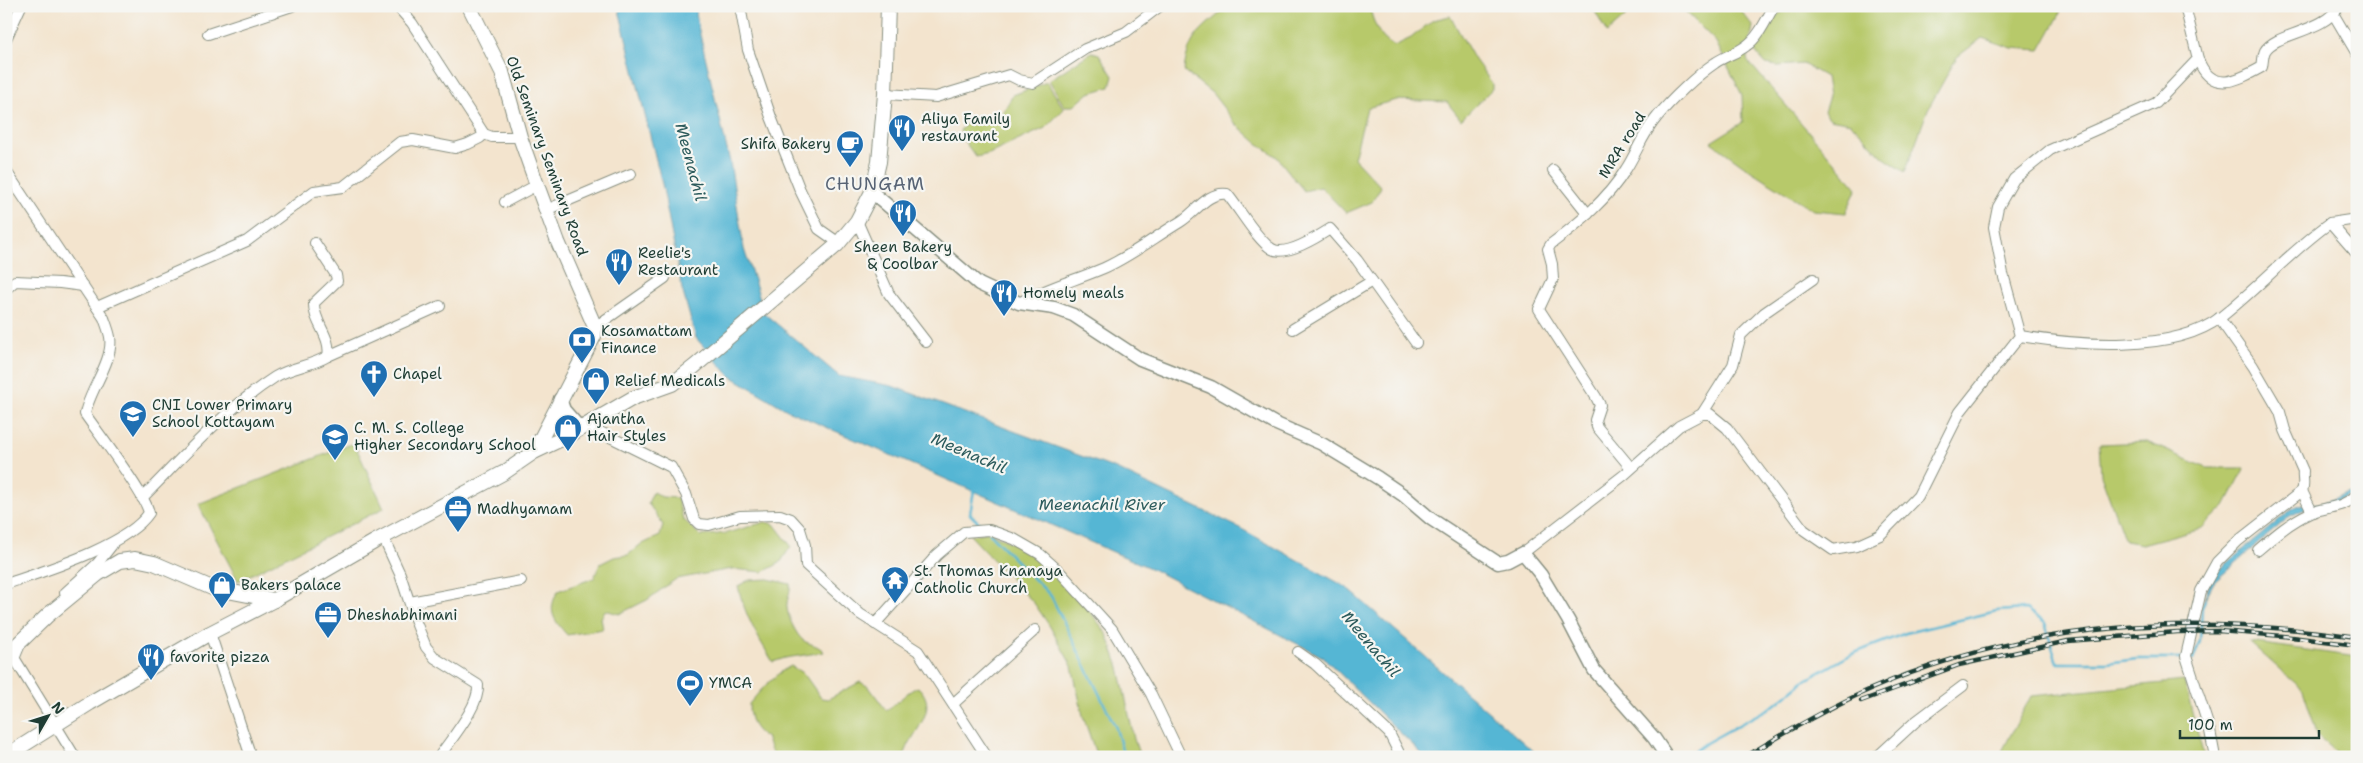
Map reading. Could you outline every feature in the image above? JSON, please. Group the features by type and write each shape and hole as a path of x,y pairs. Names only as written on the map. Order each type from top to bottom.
{"main road":[{"name":"Old Seminary Seminary Road","path":"469,6 502,72 520,137 546,210 595,327"},
{"path":"6,756 56,724 210,633 274,600 383,537 505,472 534,452 566,437 633,398 672,384 696,366 838,244 857,221 872,192 879,162 885,94 888,6"},
{"path":"534,452 594,336 595,327"},
{"path":"8,660 18,644 48,615 98,574 120,561 135,559 154,563 212,588 274,600"}],"street":[{"path":"6,39 21,6"},
{"path":"208,34 292,6"},
{"path":"397,6 412,23 484,134 492,137 520,137"},
{"path":"740,6 751,58 800,190 819,228 838,244"},
{"path":"885,94 936,97 1009,75 1019,80 1033,83 1085,49 1126,32 1160,6"},
{"name":"MRA road","path":"1632,468 1598,427 1595,420 1600,406 1596,397 1539,309 1553,280 1552,264 1548,249 1551,244 1588,214 1614,187 1627,168 1646,132 1658,116 1699,75 1716,62 1746,46 1761,30 1774,6"},
{"path":"2185,6 2202,72 2216,81 2224,82 2243,77 2262,67 2266,51 2274,44 2314,27 2337,11 2357,54"},
{"path":"2020,336 2003,274 1994,227 1998,207 2014,179 2050,150 2156,104 2198,59"},
{"path":"97,307 247,241 314,191 343,187 400,142 426,141 455,148 468,144 484,134"},
{"path":"1553,170 1588,214"},
{"path":"6,171 104,318 110,338 108,356 86,405 85,414 142,498 149,513 106,550 97,564 60,597 48,615"},
{"path":"546,210 631,174"},
{"path":"505,202 537,185"},
{"path":"872,192 979,284 1019,303 1054,308 1073,315 1140,359 1211,387 1274,422 1322,444 1378,478 1403,495 1430,519 1498,563 1508,561 1523,553 1632,468 1679,426 1702,414 1710,414 1727,428 1804,530 1833,550 1856,546 1880,535 1918,496 1960,412 2020,336"},
{"path":"1019,303 1040,292 1104,268 1126,256 1190,216 1212,195 1218,193 1227,194 1254,230 1272,249 1278,251 1302,245 1330,228 1372,281 1416,343"},
{"path":"2020,336 2086,345 2130,344 2195,331 2219,318 2303,243 2330,223 2357,219"},
{"path":"857,221 889,294 926,342"},
{"path":"2330,223 2357,254"},
{"path":"315,243 336,275 337,281 314,304 314,310 330,348 328,356"},
{"path":"595,327 666,278"},
{"path":"1702,414 1732,365 1741,335 1764,313 1813,279"},
{"path":"6,289 15,281 82,286"},
{"path":"1293,329 1372,281"},
{"path":"142,498 199,438 236,404 277,375 320,361 440,306"},
{"path":"2215,757 2210,731 2186,656 2201,591 2217,562 2238,541 2302,491 2304,484 2303,471 2284,430 2280,412 2253,366 2219,318"},
{"path":"560,399 564,410 583,426 671,467 686,494 694,519 699,524 709,525 740,516 780,515 791,519 800,529 805,545 806,564 860,614 918,651 954,703 987,757"},
{"path":"2302,491 2312,512"},
{"path":"2258,550 2282,529 2312,512 2347,504 2357,495"},
{"path":"875,624 937,555 964,532 989,530 1014,539 1040,554 1094,608 1112,629 1152,694 1174,746 1181,757"},
{"path":"383,537 400,574 426,647 435,658 478,685 477,696 472,708 439,757"},
{"path":"6,584 71,562 119,539"},
{"path":"1523,553 1542,575 1594,670 1654,738 1667,757"},
{"path":"410,602 521,580"},
{"path":"954,703 1034,630"},
{"path":"210,633 251,757"},
{"path":"1298,652 1315,664 1389,733 1401,757"},
{"path":"8,660 56,724 75,757"},
{"path":"1877,757 1915,722 1963,686"}],"green space":[{"path":"1229,6 1369,6 1380,34 1394,46 1411,38 1433,20 1450,16 1475,60 1492,83 1492,89 1461,120 1447,102 1396,100 1367,108 1354,158 1381,187 1372,202 1346,213 1321,187 1304,191 1277,157 1236,124 1212,93 1184,71 1193,40 1204,27"},
{"path":"1592,6 1737,6 1753,26 1747,60 1857,188 1846,213 1813,210 1751,171 1711,142 1743,122 1742,95 1716,42 1681,7 1635,8 1607,33"},
{"path":"1794,6 2062,6 2059,16 2040,50 2012,48 1982,38 1957,57 1928,109 1905,172 1883,157 1851,123 1830,119 1824,112 1829,96 1826,77 1803,64 1778,66 1766,64 1753,49 1774,16"},
{"path":"1092,52 1099,54 1113,76 1110,87 1089,93 1074,106 1064,106 1049,80"},
{"path":"1047,82 1064,109 1045,128 989,154 976,157 964,141 960,130 973,118 1003,112 1013,95"},
{"path":"2147,442 2207,468 2245,468 2225,506 2202,528 2142,544 2125,541 2101,475 2099,444"},
{"path":"354,443 384,508 238,581 198,504"},
{"path":"653,492 662,497 677,498 683,519 701,536 727,533 765,522 774,524 791,546 780,563 763,572 732,569 676,579 647,600 619,614 605,610 601,618 603,629 567,635 553,614 553,604 558,591 594,578 600,564 614,557 628,555 640,545 660,536 663,525 648,503"},
{"path":"989,532 1024,549 1057,576 1080,598 1107,634 1119,667 1134,739 1140,757 1097,757 1083,716 1072,666 1049,625 1034,603 970,535"},
{"path":"768,579 790,584 787,607 792,624 804,641 820,648 824,652 785,658 773,662 748,616 738,586 749,580"},
{"path":"2249,642 2357,657 2357,757 2342,757 2318,736 2303,690"},
{"path":"791,666 804,674 821,698 828,699 860,682 869,687 886,710 918,687 925,696 927,704 926,713 904,757 773,756 766,737 753,724 749,704 773,678"},
{"path":"2184,681 2204,757 1999,757 2031,696"}],"water":[{"name":"Meenachil River","path":"618,6 695,6 730,162 744,249 765,314 839,376 892,386 1116,469 1238,527 1346,587 1533,751 1537,757 1425,757 1323,657 1150,568 787,410 729,375 696,338 682,289 663,188"},
{"path":"2357,486 2356,494 2314,510 2303,510 2290,516 2214,582 2203,603 2210,581 2219,570 2293,508 2302,504 2312,506 2353,492"}],"waterway":[{"path":"974,490 970,514 983,527"},
{"path":"990,534 1051,596 1116,728 1124,757"},
{"path":"2191,659 2193,660 2200,641 2202,607 2205,600"},
{"path":"1687,757 1706,743 1773,706 1804,681 1852,654 1906,633 1997,611 2026,609 2045,623 2056,660 2059,663 2107,663 2137,659 2185,659"}],"railway":[{"path":"1745,757 1807,721 1871,689 1930,666 1990,649 2050,636 2110,628 2171,625 2233,625 2357,637"},
{"path":"1861,701 1959,665 2068,641 2177,632 2219,631 2357,645"}],"place":[{"name":"Aliya Family restaurant","path":"902,152"},
{"name":"Shifa Bakery","path":"850,168"},
{"name":"Sheen Bakery & Coolbar","path":"903,237"},
{"name":"Reelie's Restaurant","path":"619,286"},
{"name":"Homely meals","path":"1004,317"},
{"name":"Kosamattam Finance","path":"582,364"},
{"name":"Chapel","path":"374,398"},
{"name":"Relief Medicals","path":"596,405"},
{"name":"CNI Lower Primary School Kottayam","path":"133,438"},
{"name":"Ajantha Hair Styles","path":"568,452"},
{"name":"C. M. S. College Higher Secondary School","path":"335,461"},
{"name":"Madhyamam","path":"458,533"},
{"name":"St. Thomas Knanaya Catholic Church","path":"895,604"},
{"name":"Bakers palace","path":"222,609"},
{"name":"Dheshabhimani","path":"328,639"},
{"name":"favorite pizza","path":"151,681"},
{"name":"YMCA","path":"690,707"}],"district":[{"name":"CHUNGAM","path":"875,184"}],"water label":[{"name":"Meenachil","path":"691,162"},
{"name":"Meenachil","path":"969,453"},
{"name":"Meenachil","path":"1371,644"}]}
